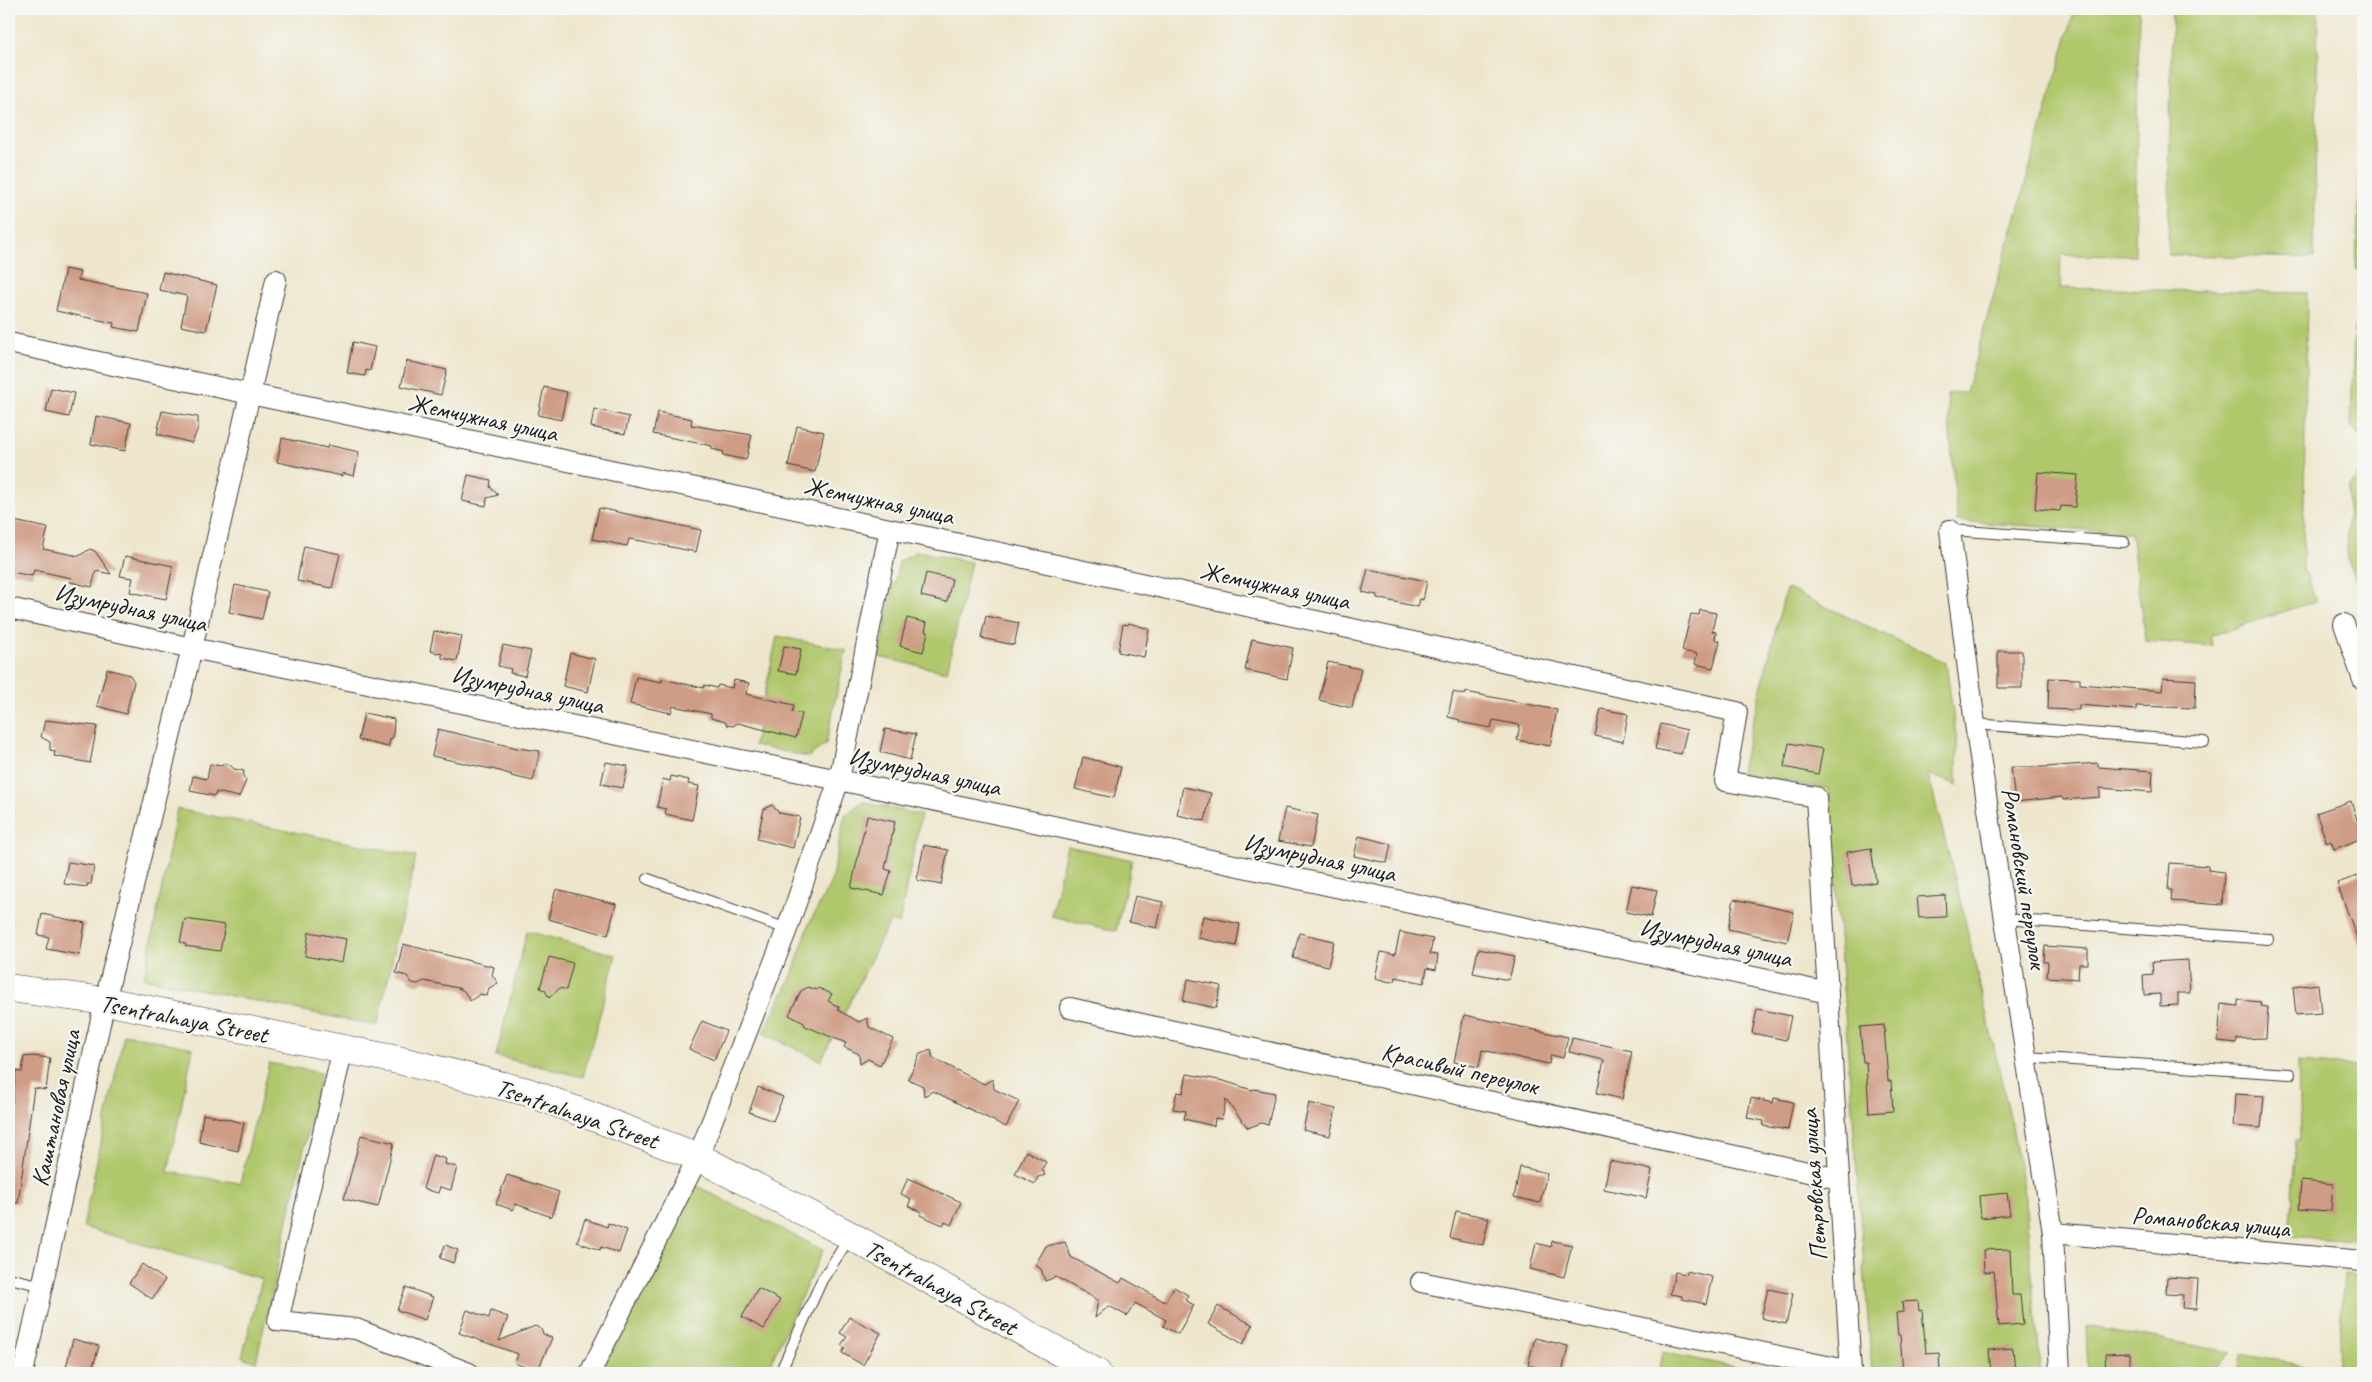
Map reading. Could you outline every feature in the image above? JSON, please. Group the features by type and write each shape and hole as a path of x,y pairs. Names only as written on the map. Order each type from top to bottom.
{"main road":[{"name":"Tsentralnaya Street","path":"9,988 105,1001 398,1060 528,1092 698,1157 851,1236 1097,1373"}],"street":[{"name":"Каштановая улица","path":"23,1373 105,1001 192,648 276,280"},
{"name":"Жемчужная улица","path":"9,343 890,529 1738,712"},
{"path":"590,1373 698,1157 787,929 839,780 890,529"},
{"name":"Романовский переулок","path":"1950,530 1975,724 2053,1233"},
{"name":"Изумрудная улица","path":"9,608 192,648 839,780 1828,993"},
{"path":"2344,624 2363,680"},
{"name":"Петровская улица","path":"1738,712 1725,781 1816,797 1851,1372"},
{"name":"Красивый переулок","path":"1070,1008 1839,1179"},
{"path":"343,1050 278,1321 356,1329 469,1373"},
{"path":"2053,1233 2060,1373"},
{"name":"Романовская улица","path":"2053,1233 2363,1261"},
{"path":"1421,1282 1851,1372"}],"lane":[{"path":"1950,530 2124,542"},
{"path":"1975,724 2204,742"},
{"path":"648,879 787,929"},
{"path":"2005,919 2268,939"},
{"path":"2026,1057 2290,1074"},
{"path":"780,1373 822,1280 851,1236"},
{"path":"9,1278 42,1286"}],"green space":[{"path":"2075,9 2139,9 2135,256 2061,255 2060,288 2307,293 2303,572 2306,573 2316,601 2210,636 2213,646 2145,641 2131,533 1957,521 1947,394 1966,392"},
{"path":"2172,9 2318,9 2314,258 2168,255"},
{"path":"2363,151 2363,277 2356,269 2360,155"},
{"path":"2363,319 2363,439 2351,426 2354,328"},
{"path":"2363,473 2363,576 2356,582 2346,553 2349,485"},
{"path":"917,551 971,562 947,672 879,657 899,562"},
{"path":"1786,588 1946,663 1957,742 1957,785 1928,774 1959,894 2012,1126 2025,1199 2041,1373 1872,1373 1828,789 1740,773"},
{"path":"777,636 846,650 826,744 808,757 754,745"},
{"path":"862,802 921,815 899,924 890,921 821,1061 763,1033 791,978 809,924 831,882 845,815"},
{"path":"177,809 416,856 377,1026 144,978"},
{"path":"1067,846 1132,860 1116,931 1051,916"},
{"path":"527,931 616,955 583,1077 496,1056"},
{"path":"124,1034 193,1048 168,1172 240,1183 269,1063 321,1073 256,1362 242,1357 262,1279 83,1227"},
{"path":"2298,1062 2361,1067 2363,1072 2363,1242 2289,1236 2296,1141 2300,1141"},
{"path":"695,1185 823,1250 766,1373 601,1373"},
{"path":"2344,1274 2363,1276 2363,1373 2238,1373 2241,1354 2337,1372"},
{"path":"2086,1326 2230,1352 2209,1373 2088,1373"},
{"path":"1662,1352 1763,1373 1658,1373"}],"building":[{"path":"65,269 80,272 78,280 147,293 139,332 113,327 114,323 56,311"},
{"path":"163,272 217,285 206,331 181,326 187,296 159,290"},
{"path":"353,342 375,347 370,371 366,370 365,376 347,373"},
{"path":"407,361 447,370 441,395 401,386"},
{"path":"544,387 567,392 561,420 538,415"},
{"path":"51,388 74,393 69,417 46,412"},
{"path":"594,409 629,417 625,434 591,427"},
{"path":"162,411 198,417 198,428 192,443 157,434"},
{"path":"658,412 692,419 691,425 752,435 746,460 723,455 724,452 712,449 712,446 653,434"},
{"path":"96,416 131,423 125,451 91,444"},
{"path":"797,426 824,432 815,472 788,466"},
{"path":"282,438 327,448 328,445 359,452 354,476 342,473 342,476 277,462"},
{"path":"2038,472 2078,475 2075,507 2061,506 2060,511 2035,509"},
{"path":"468,475 491,480 490,487 498,495 487,498 486,506 462,501"},
{"path":"599,508 701,530 696,552 629,539 627,546 592,539"},
{"path":"9,520 48,528 43,549 79,556 90,549 95,551 111,574 96,571 92,587 70,582 71,578 34,570 32,576 11,572 12,567 9,566"},
{"path":"304,546 340,554 332,588 297,581"},
{"path":"125,556 173,566 166,599 130,592 133,578 120,576"},
{"path":"1368,569 1427,581 1423,600 1420,599 1418,607 1377,598 1377,595 1362,592"},
{"path":"926,573 952,579 947,602 921,596"},
{"path":"235,585 268,592 262,619 229,612"},
{"path":"1700,610 1716,613 1712,631 1716,632 1715,639 1720,641 1713,668 1695,664 1697,654 1682,651 1691,614 1699,615"},
{"path":"986,616 1019,623 1014,645 981,638"},
{"path":"907,618 927,623 925,631 928,632 923,652 900,646"},
{"path":"1129,623 1149,629 1144,657 1118,652 1123,624 1128,625"},
{"path":"434,631 462,636 457,661 442,658 442,654 430,651"},
{"path":"1252,639 1293,648 1287,679 1245,670"},
{"path":"503,645 531,651 525,676 510,673 511,669 498,666"},
{"path":"784,646 801,649 796,674 778,671"},
{"path":"1998,651 2022,651 2022,688 1998,688"},
{"path":"570,653 595,659 588,692 563,686"},
{"path":"1328,662 1361,669 1352,708 1319,700"},
{"path":"107,669 130,675 134,682 126,714 97,706"},
{"path":"636,677 662,682 662,679 704,688 704,685 717,688 718,685 732,688 734,680 749,683 746,694 794,705 792,712 802,714 796,738 738,723 733,726 727,725 725,722 711,718 711,714 673,706 671,713 630,704"},
{"path":"2049,678 2080,679 2080,684 2162,691 2163,678 2196,680 2195,708 2136,706 2136,710 2079,705 2079,710 2048,709"},
{"path":"1453,692 1465,695 1466,692 1557,710 1550,746 1517,740 1520,725 1493,720 1491,728 1459,722 1460,720 1448,717"},
{"path":"1601,709 1628,714 1623,742 1595,736"},
{"path":"364,713 394,719 393,737 388,747 358,740"},
{"path":"45,720 97,726 90,763 54,756 55,751 50,750 50,742 41,737"},
{"path":"1661,724 1687,730 1681,754 1655,749"},
{"path":"438,729 517,748 540,751 533,781 511,776 500,771 432,756"},
{"path":"885,729 916,734 910,760 880,752"},
{"path":"1789,743 1823,749 1818,774 1784,767"},
{"path":"1083,757 1121,767 1114,798 1075,789"},
{"path":"606,762 628,766 623,788 601,784"},
{"path":"225,763 234,769 244,771 243,776 246,781 239,797 216,792 215,796 190,791 193,776 207,779 210,764 221,766"},
{"path":"2098,763 2098,767 2153,771 2152,792 2100,788 2100,797 2063,800 2062,797 2015,802 2011,767 2045,767"},
{"path":"671,776 689,780 688,784 699,786 692,820 665,814 666,809 657,807 663,779 670,781"},
{"path":"1183,787 1211,793 1205,821 1177,815"},
{"path":"2351,801 2357,820 2363,817 2363,838 2334,849 2331,841 2327,843 2316,813"},
{"path":"772,805 779,813 800,817 793,848 757,839 764,809"},
{"path":"1285,808 1318,815 1311,847 1278,841"},
{"path":"867,816 895,822 885,869 891,871 884,895 851,888"},
{"path":"1359,836 1391,844 1387,863 1354,856"},
{"path":"924,845 948,850 941,885 917,880"},
{"path":"1871,848 1876,882 1852,886 1847,852"},
{"path":"68,862 94,866 91,884 87,884 87,887 64,884"},
{"path":"2170,863 2208,866 2208,870 2224,872 2222,905 2171,901 2172,890 2168,890"},
{"path":"2363,874 2363,948 2361,949 2337,883"},
{"path":"1632,885 1657,890 1651,917 1626,912"},
{"path":"556,889 616,904 608,935 548,919"},
{"path":"1945,895 1946,917 1919,918 1917,897"},
{"path":"1135,896 1163,902 1157,928 1129,922"},
{"path":"1734,899 1794,912 1787,942 1728,929"},
{"path":"42,914 85,923 80,955 46,949 49,937 38,935"},
{"path":"1203,916 1240,924 1236,946 1198,938"},
{"path":"185,919 225,925 220,951 185,946 186,944 180,942"},
{"path":"309,932 346,939 342,963 305,956"},
{"path":"1400,932 1433,939 1430,954 1438,955 1436,970 1427,968 1424,983 1396,977 1395,981 1390,982 1375,978 1381,952 1395,955"},
{"path":"1299,933 1334,941 1328,966 1293,958"},
{"path":"403,944 494,967 492,975 498,983 489,988 487,996 480,994 470,1001 464,991 458,988 424,981 418,984 412,983 407,976 396,973"},
{"path":"2045,946 2088,949 2088,964 2079,964 2078,979 2047,977 2048,962 2044,962"},
{"path":"1478,949 1515,956 1509,980 1473,973"},
{"path":"549,957 573,963 566,990 560,988 549,998 545,990 540,988"},
{"path":"2188,960 2190,993 2178,993 2178,1005 2160,1006 2160,994 2144,995 2143,975 2153,974 2152,962"},
{"path":"1188,979 1221,986 1216,1008 1183,1001"},
{"path":"2318,984 2321,1013 2296,1015 2293,987"},
{"path":"808,987 817,990 818,988 832,994 828,1001 839,1007 838,1010 859,1022 867,1018 869,1027 893,1039 880,1065 868,1059 860,1064 859,1054 844,1047 846,1043 805,1026 804,1023 789,1015 801,991"},
{"path":"2238,1000 2261,1002 2260,1006 2268,1007 2266,1038 2237,1039 2236,1043 2218,1041 2221,1004 2238,1006"},
{"path":"1757,1009 1791,1016 1786,1040 1752,1033"},
{"path":"1464,1015 1568,1037 1563,1058 1551,1055 1549,1064 1482,1050 1479,1067 1454,1062"},
{"path":"702,1021 726,1031 714,1060 689,1049"},
{"path":"1884,1025 1888,1081 1891,1081 1893,1111 1869,1113 1866,1062 1863,1062 1860,1027"},
{"path":"1572,1038 1632,1051 1622,1099 1597,1093 1604,1060 1569,1052"},
{"path":"931,1050 933,1058 984,1084 993,1079 994,1089 1019,1101 1006,1127 933,1091 924,1096 923,1086 908,1079 920,1054"},
{"path":"24,1057 50,1058 46,1090 34,1088 18,1203 9,1203 9,1103 12,1103 16,1071 22,1072"},
{"path":"1187,1074 1224,1081 1252,1090 1275,1093 1268,1125 1261,1123 1248,1128 1226,1100 1222,1119 1215,1118 1214,1126 1184,1119 1186,1111 1173,1109 1177,1092 1183,1093"},
{"path":"758,1087 783,1097 773,1121 749,1112"},
{"path":"2235,1094 2264,1096 2261,1128 2233,1126"},
{"path":"1751,1098 1773,1103 1774,1098 1793,1102 1788,1130 1763,1126 1764,1121 1747,1118"},
{"path":"1309,1103 1336,1109 1330,1136 1303,1130"},
{"path":"203,1114 244,1123 238,1151 199,1142"},
{"path":"361,1135 394,1143 378,1207 344,1199"},
{"path":"1026,1151 1046,1162 1042,1169 1045,1175 1038,1177 1035,1184 1015,1174"},
{"path":"433,1155 446,1159 445,1164 457,1167 451,1190 440,1187 438,1193 423,1189"},
{"path":"1610,1161 1652,1170 1646,1198 1604,1189"},
{"path":"1520,1167 1547,1173 1540,1203 1514,1197"},
{"path":"507,1175 559,1192 551,1217 516,1204 513,1210 496,1204"},
{"path":"908,1178 961,1202 951,1225 945,1222 943,1225 920,1215 922,1212 908,1206 911,1199 901,1194"},
{"path":"2301,1181 2333,1184 2331,1211 2299,1209"},
{"path":"2007,1193 2010,1215 1981,1218 1979,1196"},
{"path":"1456,1211 1489,1218 1483,1245 1450,1238"},
{"path":"585,1219 607,1227 608,1223 627,1230 619,1253 601,1247 600,1250 577,1242"},
{"path":"1552,1241 1572,1245 1564,1277 1530,1269 1536,1243 1551,1247"},
{"path":"1065,1242 1071,1257 1120,1283 1123,1278 1165,1302 1174,1287 1188,1295 1185,1300 1194,1305 1178,1334 1163,1326 1166,1320 1135,1303 1127,1316 1109,1306 1095,1318 1098,1300 1056,1277 1045,1281 1041,1269 1035,1265 1046,1246"},
{"path":"445,1245 458,1250 453,1263 440,1258"},
{"path":"2010,1249 2012,1295 2020,1295 2023,1324 1999,1326 1994,1271 1984,1272 1983,1250"},
{"path":"142,1264 165,1280 152,1299 129,1283"},
{"path":"1687,1271 1712,1277 1706,1304 1682,1299 1682,1296 1670,1294 1675,1272 1687,1274"},
{"path":"2167,1277 2198,1279 2196,1309 2182,1308 2183,1295 2166,1294"},
{"path":"406,1287 433,1297 425,1320 397,1310"},
{"path":"758,1288 780,1300 764,1329 742,1317"},
{"path":"1768,1289 1793,1294 1786,1324 1761,1318"},
{"path":"1918,1301 1919,1311 1922,1310 1926,1353 1939,1352 1940,1373 1903,1373 1896,1313 1903,1312 1902,1302"},
{"path":"1218,1306 1253,1325 1243,1344 1208,1324"},
{"path":"467,1310 489,1318 491,1311 508,1317 499,1341 535,1326 541,1329 543,1334 552,1338 537,1372 515,1363 518,1354 459,1333"},
{"path":"849,1317 881,1333 863,1365 842,1353 845,1348 841,1345 847,1337 840,1333"},
{"path":"1535,1338 1568,1346 1562,1373 1528,1365"},
{"path":"73,1339 99,1346 91,1373 66,1367"},
{"path":"2013,1348 2015,1373 1991,1373 1989,1350"},
{"path":"2130,1353 2130,1373 2106,1373 2105,1354"}]}
